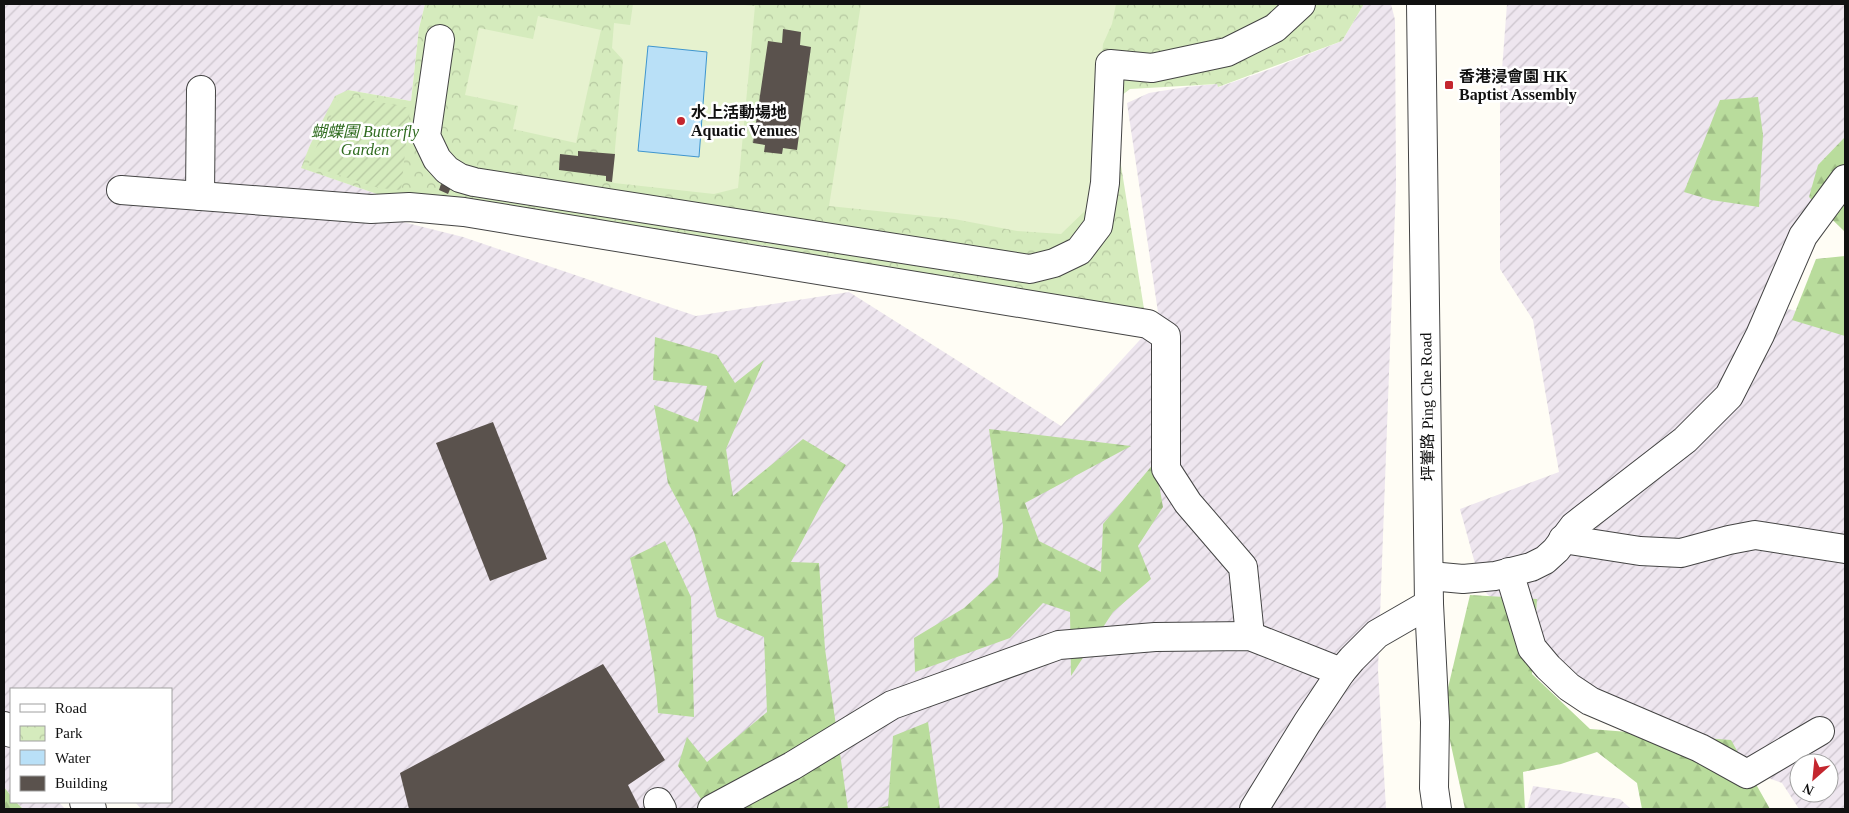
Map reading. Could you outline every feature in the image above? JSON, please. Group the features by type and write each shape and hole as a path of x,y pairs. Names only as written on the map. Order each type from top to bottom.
{"street":[{"path":"440,39 426,136 437,159 447,170 460,178 474,182 1030,270 1054,263 1079,251 1098,226 1105,183 1110,64 1152,68 1227,52 1275,28 1301,4"},
{"name":"坪輋路 Ping Che Road","path":"1421,4 1429,604 1435,722 1434,788 1437,809"},
{"path":"200,196 201,90"},
{"path":"1430,576 1463,578 1531,567 1544,560 1556,550 1574,526 1685,440 1729,396 1760,336 1803,236 1845,179"},
{"path":"121,190 371,209 409,207"},
{"path":"374,198 409,207 474,214 1148,324 1166,336 1166,469 1188,503 1243,567 1250,636"},
{"path":"1563,539 1640,551 1681,553 1755,535 1845,549"},
{"path":"1509,572 1532,648 1569,687 1590,701 1700,748 1747,774 1820,731"},
{"path":"1254,809 1341,672 1377,634 1429,604"},
{"path":"712,809 792,766 892,705 1059,645 1155,637 1250,636 1341,672"}],"shaded area":[{"path":"4,4 425,4 419,28 411,101 348,90 310,145 302,168 377,194 372,202 371,214 463,237 696,316 849,292 1061,426 1159,319 1127,103 1149,93 1217,84 1219,87 1268,70 1342,41 1364,4 1391,4 1395,20 1396,185 1378,670 1386,809 141,809 136,803 172,803 172,688 10,688 10,795 4,787"},
{"path":"1507,4 1845,4 1845,179 1773,306 1845,321 1845,809 1799,809 1795,803 1839,803 1839,753 1789,753 1789,794 1782,783 1619,724 1482,589 1460,509 1559,472 1533,320 1500,269 1500,96"},
{"path":"1533,786 1620,799 1631,809 1527,809"},
{"path":"17,803 60,803 65,809 23,809"}],"green space":[{"path":"425,4 1364,4 1342,41 1218,87 1217,84 1130,89 1117,99 1119,153 1145,315 815,257 768,246 589,229 445,202 377,194 301,168 310,145 335,96 348,90 411,101 419,28"},
{"name":"水上活動場地 Aquatic Venues","path":"633,4 734,4 755,6 738,188 714,194 612,182 623,60 612,48 614,23 630,25"},
{"path":"861,4 1116,4 1112,24 1103,44 1088,208 1061,234 1017,231 954,219 829,206"},
{"path":"538,16 601,30 576,143 513,129 518,106 465,95 479,28 533,39"},
{"name":"蝴蝶園 Butterfly Garden","path":"349,96 410,108 401,190 379,188 308,165 338,101"},
{"path":"1758,97 1763,135 1759,207 1711,200 1684,192 1720,100"},
{"path":"1845,137 1844,231 1809,197 1818,165"},
{"path":"1845,256 1845,336 1792,320 1816,259"},
{"path":"655,337 717,355 735,383 764,360 726,449 733,496 803,439 846,465 828,492 791,562 819,563 825,649 848,809 708,809 678,766 687,737 707,762 767,712 764,637 717,617 694,532 668,483 654,405 698,422 707,386 653,380"},
{"path":"989,429 1131,446 1025,503 1039,541 1101,572 1103,524 1155,462 1163,507 1138,546 1151,579 1113,612 1071,676 1070,612 1043,603 1010,638 915,672 914,638 964,608 998,577 1003,526"},
{"path":"665,541 691,597 694,717 658,713 644,615 630,558"},
{"path":"1470,595 1537,599 1532,674 1590,729 1731,740 1770,809 1642,809 1637,783 1597,752 1561,764 1523,772 1525,809 1465,809 1443,709"},
{"path":"928,722 940,809 871,809 888,806 893,736"},
{"path":"4,787 10,795 10,803 17,803 23,809 4,809"}],"water":[{"path":"648,46 707,52 699,157 638,151"}],"building":[{"path":"783,29 801,32 800,45 811,47 797,150 783,148 782,154 764,152 765,145 753,143 768,41 782,43"},
{"path":"578,151 615,154 612,182 606,181 606,176 559,170 560,154 578,156"},
{"path":"441,184 451,187 448,194 439,190"},
{"path":"493,422 547,559 490,581 436,443"},
{"path":"603,664 665,760 628,785 640,809 409,809 400,773"}],"place":[{"name":"香港浸會園 HK Baptist Assembly","path":"1449,85"},
{"name":"水上活動場地 Aquatic Venues","path":"681,121"}]}
